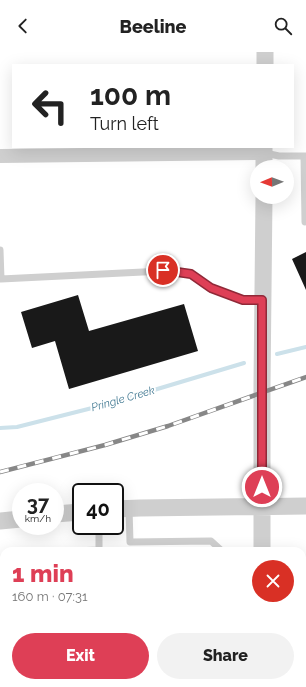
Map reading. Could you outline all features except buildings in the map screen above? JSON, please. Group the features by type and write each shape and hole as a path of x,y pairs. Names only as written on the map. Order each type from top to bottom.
{"street":[{"path":"265,52 265,64"},
{"path":"0,156 264,156"},
{"path":"262,547 262,300 264,204"},
{"path":"124,509 306,506"},
{"path":"0,521 12,520"}],"lane":[{"path":"264,156 305,156 305,222 306,221"},
{"path":"0,250 1,279 163,270 191,274 211,288 243,300 262,300"},
{"path":"124,517 130,542 211,541 218,547"},
{"path":"99,535 99,547"}],"waterway":[{"name":"Pringle Creek","path":"277,354 306,347"},
{"name":"Pringle Creek","path":"0,428 17,427 104,405 244,363"}],"railway":[{"path":"0,472 105,445 168,426 306,377"}],"route":[{"path":"163,270 191,274 211,288 243,300 262,300 262,487"}]}
